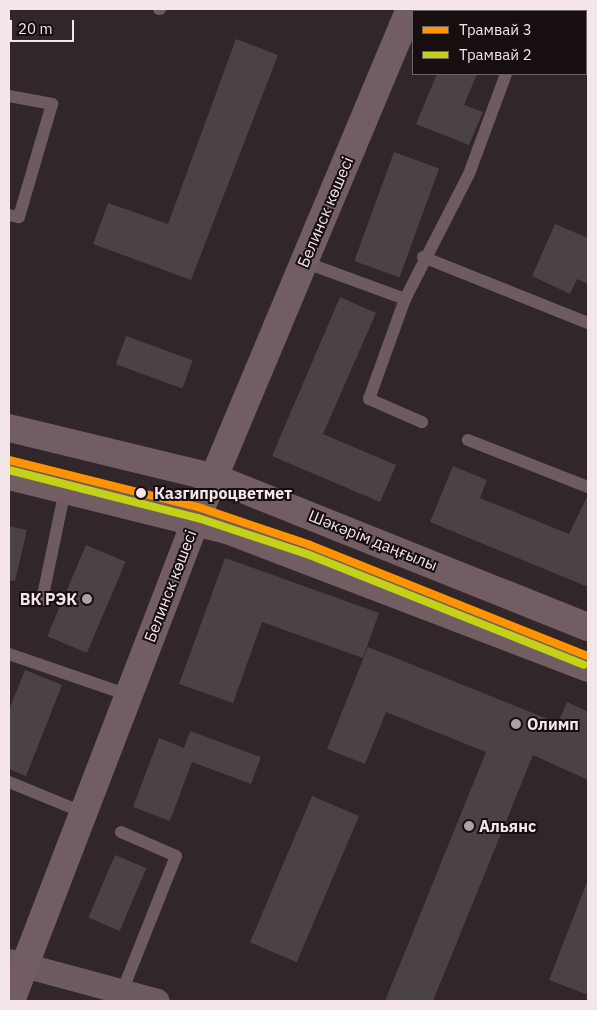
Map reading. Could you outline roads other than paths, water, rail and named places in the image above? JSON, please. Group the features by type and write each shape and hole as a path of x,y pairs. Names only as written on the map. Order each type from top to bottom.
{"main road":[{"name":"Белинск көшесі","path":"11,1001 16,963 82,812 196,520 410,9"},
{"name":"Шәкәрім даңғылы","path":"9,428 215,478 588,627"},
{"path":"9,476 196,520 588,668"}],"street":[{"path":"16,963 157,1001"}],"lane":[{"path":"422,422 369,399 405,299 423,257 469,174 506,75"},
{"path":"9,96 52,104 18,217 9,215"},
{"path":"423,257 588,323"},
{"path":"304,262 405,299"},
{"path":"468,440 588,487"},
{"path":"42,600 65,490"},
{"path":"9,654 128,695"},
{"path":"9,782 82,812"},
{"path":"121,832 176,856 122,992"}],"tram line":[{"name":"3","path":"9,460 201,508 310,545 588,656"},
{"name":"2","path":"9,470 198,518 307,554 584,665"}],"place":[{"name":"Казгипроцветмет","path":"141,493"},
{"name":"ВК РЭК","path":"87,599"},
{"name":"Олимп","path":"516,724"},
{"name":"Альянс","path":"469,826"}]}
